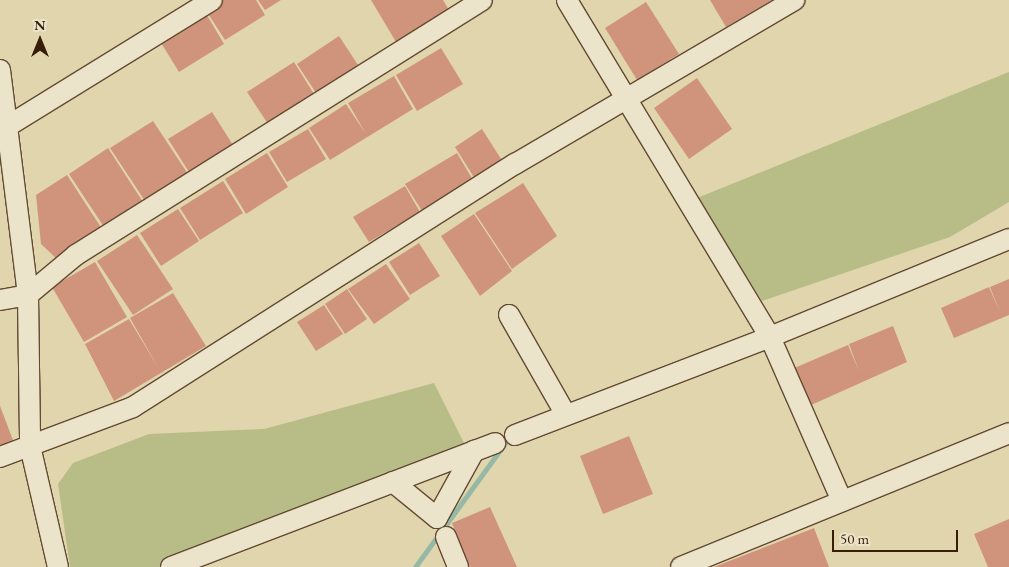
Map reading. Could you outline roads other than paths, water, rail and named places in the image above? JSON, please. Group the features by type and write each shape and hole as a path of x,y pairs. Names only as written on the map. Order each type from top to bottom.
{"street":[{"path":"4,130 212,0"},
{"path":"0,300 28,295 76,255 482,0"},
{"path":"567,0 623,98 770,337 842,501"},
{"path":"0,457 133,408 623,98 795,0"},
{"path":"0,70 4,130 28,295 30,446 58,567"},
{"path":"515,435 770,337 1009,239"},
{"path":"509,315 566,415"},
{"path":"681,567 1009,433"},
{"path":"171,567 495,443"},
{"path":"394,482 437,518 474,451"},
{"path":"446,537 458,567"}],"waterway":[{"path":"415,567 511,435"}]}
